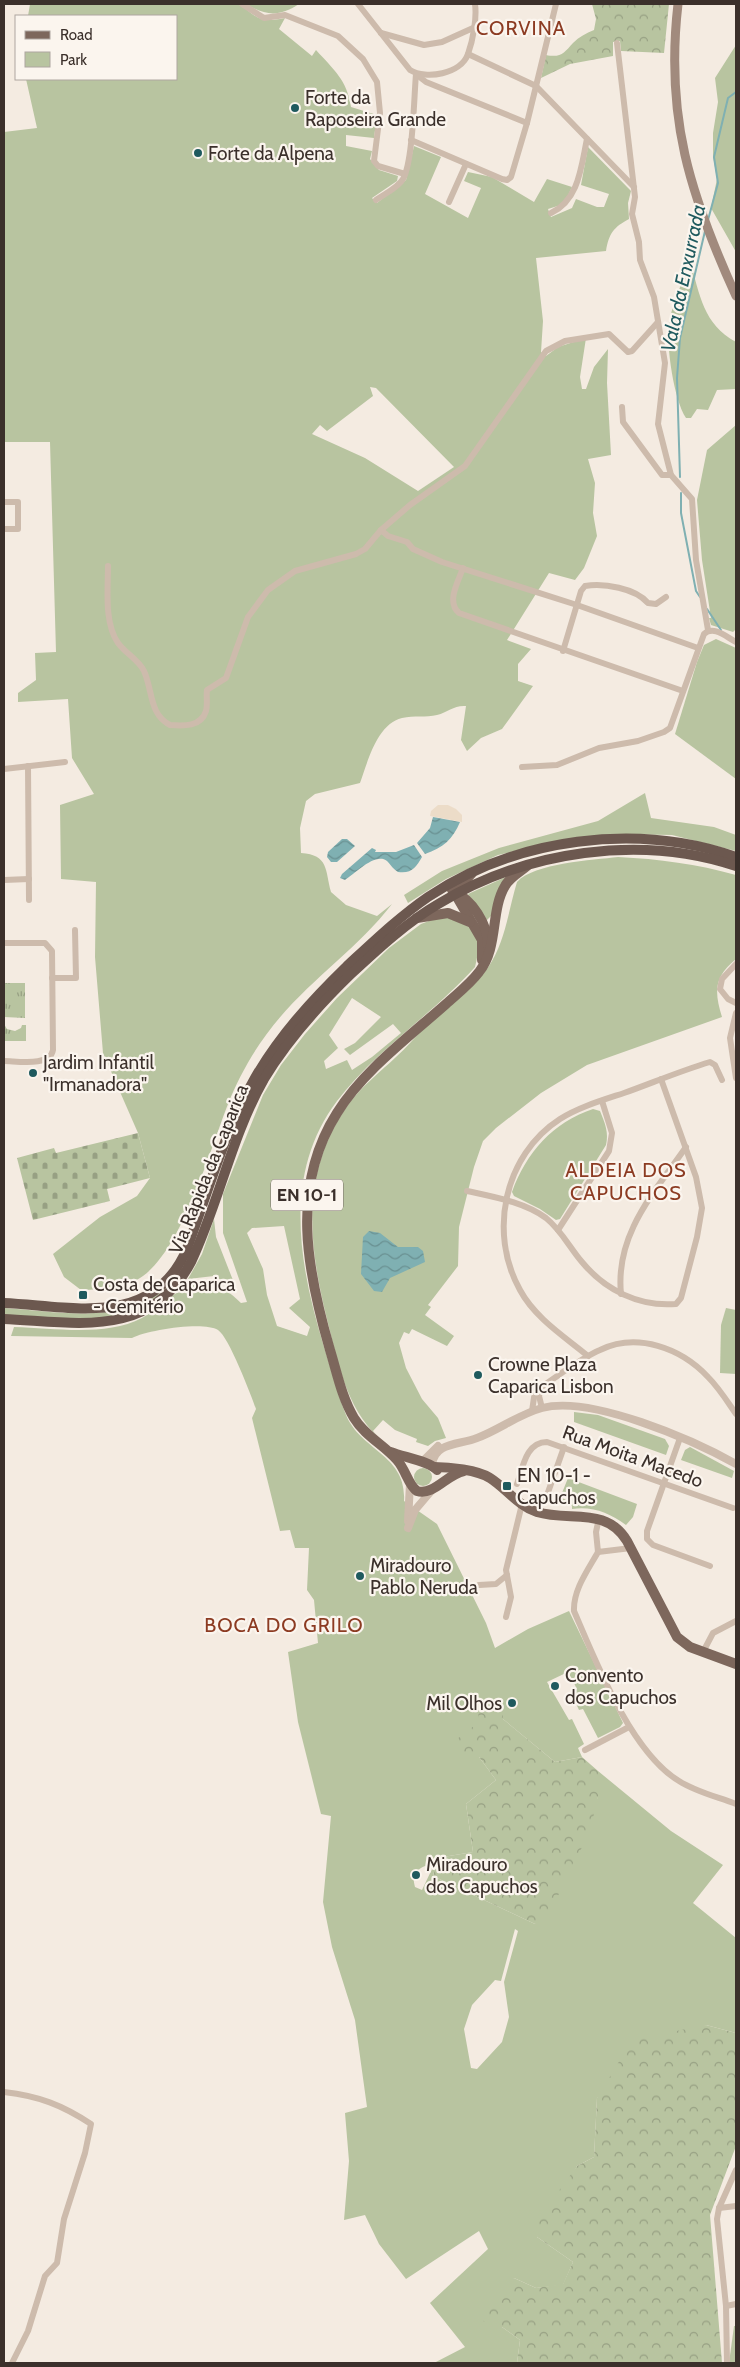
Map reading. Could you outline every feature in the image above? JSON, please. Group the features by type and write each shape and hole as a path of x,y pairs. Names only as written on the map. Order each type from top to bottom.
{"highway":[{"name":"Via Rápida da Caparica","path":"4,1303 114,1308 141,1299 165,1282 183,1257 236,1116 271,1052 296,1018 320,993 400,918 429,897 473,872 531,852 568,844 601,840 666,841 736,857"},
{"name":"Via Rápida da Caparica","path":"4,1320 79,1324 112,1322 135,1315 158,1302 176,1285 194,1256 244,1119 282,1052 306,1021 331,994 386,942 416,919 458,898 494,876 530,864 583,853 634,850 696,856 736,866"}],"main road":[{"path":"678,4 674,36 674,93 679,130 690,182 702,216 736,296"},
{"name":"EN 10-1","path":"409,1480 388,1451 369,1436 358,1424 341,1387 311,1273 306,1224 308,1186 316,1155 324,1135 350,1094 471,981 485,962 492,942 498,910 506,883 530,864"},
{"path":"429,897 444,890 458,898 460,886 473,872"},
{"name":"EN 10-1","path":"458,898 470,903 488,944 485,962"},
{"path":"416,919 438,914 453,914 480,927 493,919 498,910"},
{"name":"EN 10-1","path":"471,981 483,957 480,927"},
{"name":"EN 10-1","path":"388,1451 427,1464 488,1476 522,1504 538,1512 599,1518 619,1530 631,1548 673,1632 681,1641 703,1652 736,1664"},
{"path":"433,1488 438,1477 427,1464 412,1467 409,1480 420,1492 433,1488 450,1476 464,1471"}],"street":[{"path":"242,4 264,18 285,15 338,36 363,59 377,82 380,113 374,161 378,166 405,174"},
{"path":"358,4 405,65 426,82 527,124"},
{"path":"416,74 437,74 451,70 462,63 468,54 475,4"},
{"path":"411,140 507,180 514,171 556,4"},
{"path":"381,33 424,45 442,42 473,28"},
{"path":"617,43 635,196 632,214 640,242 640,260 654,296 665,363 658,424 671,474 692,499 696,560 708,630"},
{"path":"468,54 536,86 634,186"},
{"path":"376,200 400,183 405,174 411,140 416,74"},
{"path":"552,213 564,208 574,191 587,139"},
{"path":"449,202 466,164"},
{"path":"108,566 110,622 115,638 137,659 144,672 157,714 170,726 196,724 206,709 207,690 226,678 248,616 268,590 295,571 364,550 381,530 410,505 465,466 546,351 565,341 609,334 628,352 632,351 658,322"},
{"path":"622,407 622,422 662,474 671,474"},
{"path":"4,502 18,502 18,528 4,529"},
{"path":"381,530 388,536 407,542 423,554 442,562 577,605 698,648"},
{"path":"463,568 452,600 454,609 459,614 683,691"},
{"path":"563,651 585,586 617,588 642,597 648,603 656,604 666,597"},
{"path":"522,767 557,765 599,748 638,741 664,732 670,728 704,634 708,630 715,630 736,642"},
{"path":"4,769 65,762"},
{"path":"28,766 29,900"},
{"path":"4,880 29,880"},
{"path":"52,978 76,978 75,930"},
{"path":"4,943 46,944 52,951 52,1054 42,1060 4,1061"},
{"path":"736,964 722,979 720,989 728,999 736,1003"},
{"path":"736,1013 730,1038 736,1078"},
{"path":"588,1356 547,1322 520,1292 510,1271 505,1246 504,1200 510,1183 526,1152 550,1126 562,1118 602,1101 710,1062 716,1065 722,1080"},
{"path":"467,1191 504,1200 537,1212 558,1230 598,1280 622,1294 669,1305 676,1304 681,1298 702,1218 701,1196 686,1147 661,1079"},
{"path":"558,1230 609,1151 612,1133 602,1101"},
{"path":"622,1294 624,1254 630,1228 686,1147"},
{"path":"532,1412 533,1394 541,1388 588,1356 609,1346 633,1342 668,1349 700,1369 736,1414"},
{"path":"541,1388 539,1396 542,1408"},
{"path":"427,1464 436,1452 450,1445 479,1438 542,1408 569,1405 588,1407 680,1438 736,1464"},
{"path":"680,1438 647,1532 648,1542 653,1546 710,1566"},
{"name":"Rua Moita Macedo","path":"518,1484 533,1447 547,1442 733,1508"},
{"path":"546,1498 564,1448"},
{"path":"409,1480 408,1528 415,1510 433,1488"},
{"path":"506,1617 510,1597 506,1570 522,1504"},
{"path":"599,1518 596,1532 598,1552 579,1588 575,1599 574,1611 629,1727 650,1758 679,1781 736,1804"},
{"path":"598,1552 631,1548"},
{"path":"479,1585 496,1584 507,1575"},
{"path":"703,1652 713,1633 736,1621"},
{"path":"585,1750 629,1727"},
{"path":"4,2092 27,2095 61,2106 91,2124 85,2153 64,2220 57,2263 45,2276 28,2331 12,2363"},
{"path":"727,2363 726,2306 717,2219 718,2208 736,2170"},
{"path":"718,2208 736,2206"},
{"path":"726,2306 736,2304"}],"green space":[{"path":"30,4 240,4 251,13 265,20 285,18 279,29 312,56 316,50 343,82 351,107 377,115 374,138 346,135 346,146 372,151 370,159 379,170 398,176 397,181 372,198 377,203 406,180 414,146 441,157 425,194 468,218 481,188 464,181 468,172 492,177 534,202 547,179 572,187 564,204 548,209 551,217 572,208 576,199 597,207 604,207 609,194 581,185 588,147 631,191 628,203 629,219 613,231 606,251 536,258 543,321 541,352 546,356 558,347 586,338 580,377 582,389 586,389 594,367 608,349 607,383 611,455 588,459 595,483 593,513 597,536 584,568 575,580 549,573 507,640 531,649 518,664 518,681 533,686 502,729 481,738 467,751 461,740 466,706 454,708 437,715 406,717 393,722 380,735 375,744 360,783 315,794 306,801 300,828 301,853 310,854 321,860 331,892 346,905 377,916 392,904 362,938 312,984 280,1017 255,1051 232,1095 183,1221 171,1243 157,1262 143,1276 129,1284 114,1288 89,1290 81,1290 64,1277 53,1254 100,1217 137,1196 150,1178 138,1133 103,1053 95,957 96,882 61,879 60,805 94,794 72,758 68,699 18,702 18,693 36,680 35,653 56,652 50,442 5,442 4,132 37,128 26,80 178,80 178,15 28,15","holes":["370,387 376,388 454,467 418,491 365,458 312,434 320,425 327,431 373,396"]},
{"path":"246,4 299,4 279,13 266,13"},
{"path":"592,4 669,4 664,53 621,51 620,41 613,42 613,56 570,64 541,78 546,55 555,56 562,54 578,39 594,30 596,19"},
{"path":"736,45 736,252 711,208 717,179 713,156 713,133 718,102 715,78"},
{"path":"690,261 704,308 716,327 736,342 736,389 717,390 708,410 697,409 691,418 686,418 675,386 668,334 672,309"},
{"path":"736,425 736,629 733,632 711,625 709,618 711,618 702,560 697,500 707,450"},
{"path":"716,639 736,648 736,779 675,734 704,645"},
{"path":"645,793 651,818 714,827 736,835 736,851 672,835 615,834 561,840 498,855 446,879 408,903 404,895 442,871 499,848 598,821"},
{"path":"618,857 678,863 736,875 736,959 723,972 718,985 717,992 722,1017 587,1065 541,1093 496,1128 483,1141 474,1167 459,1227 458,1266 428,1305 431,1307 425,1315 454,1336 447,1346 412,1329 409,1334 404,1332 399,1343 406,1368 422,1399 438,1418 446,1438 435,1441 428,1446 416,1442 417,1439 395,1430 383,1420 373,1431 379,1438 367,1426 350,1397 334,1348 320,1287 315,1260 313,1207 322,1155 333,1130 348,1105 359,1092 400,1054 425,1027 470,988 486,970 501,942 517,882 536,870 580,861"},
{"path":"508,876 491,916 487,920 468,894"},
{"path":"450,917 472,930 478,942 475,967 352,1083 337,1101 320,1129 308,1159 302,1189 300,1221 308,1284 315,1316 346,1415 353,1427 391,1463 398,1473 403,1486 404,1501 437,1524 486,1623 495,1648 528,1629 569,1611 623,1723 620,1727 598,1738 583,1709 579,1710 571,1693 577,1689 568,1672 547,1682 569,1720 572,1719 584,1744 578,1748 582,1757 555,1762 503,1719 480,1722 479,1757 496,1780 466,1804 473,1852 437,1858 433,1876 535,1924 598,1797 598,1771 671,1831 723,1865 693,1903 736,1938 736,2033 706,2025 597,2098 594,2157 577,2166 537,2237 573,2262 563,2285 536,2288 514,2278 502,2327 520,2340 517,2363 434,2363 465,2347 430,2303 488,2249 479,2231 406,2279 379,2244 365,2215 344,2220 349,2161 345,2113 367,2107 355,2020 332,1947 323,1902 331,1816 321,1814 298,1722 288,1652 318,1643 314,1600 307,1590 309,1548 295,1548 290,1530 280,1531 252,1418 256,1409 234,1354 218,1330 201,1326 150,1332 132,1338 11,1336 14,1327 80,1330 112,1328 128,1324 149,1314 182,1289 197,1284 204,1283 216,1286 227,1291 241,1303 247,1302 223,1233 223,1194 263,1095 281,1065 337,998 389,948 421,924 434,919","holes":["352,998 381,1017 355,1043 344,1049 350,1055 393,1024 401,1033 372,1057 352,1070 347,1060 326,1069 324,1061 338,1048 329,1035","284,1226 300,1299 289,1308 310,1327 307,1336 277,1326 267,1295 263,1269 247,1233 252,1228","425,1866 432,1869 422,1890 415,1887 414,1880 416,1872","515,1929 518,1931 504,1982 509,2017 502,2042 477,2069 471,2068 464,2029 472,2005 495,1980 501,1981"]},
{"path":"4,983 25,983 25,1018 4,1017"},
{"path":"4,1024 7,1029 15,1031 21,1028 22,1025 26,1025 26,1041 4,1041"},
{"path":"593,1109 600,1111 607,1132 606,1145 560,1219 556,1220 540,1209 514,1196 512,1192 518,1178 533,1152 553,1131 565,1122"},
{"path":"138,1133 150,1178 107,1189 110,1201 33,1220 17,1158 54,1148 56,1153"},
{"path":"214,1219 216,1237 236,1288 214,1276 188,1279 202,1254"},
{"path":"173,1280 167,1288 150,1302 117,1316 74,1320 4,1315 4,1308 72,1313 115,1311 136,1305 155,1295"},
{"path":"726,1308 736,1310 736,1374 720,1373 721,1325"},
{"path":"574,1412 598,1415 665,1439 669,1446 666,1455 574,1422"},
{"path":"690,1447 734,1471 732,1478 681,1460 685,1450"},
{"path":"419,1468 427,1468 432,1473 430,1484 419,1486 414,1481 414,1473"},
{"path":"568,1478 637,1504 633,1517 626,1525 600,1511 580,1508 572,1509 572,1506 560,1505 561,1498 571,1501 573,1497 562,1493"},
{"path":"500,1693 503,1719 555,1762 582,1757 598,1771 598,1797 590,1831 546,1920 535,1924 433,1876 437,1858 473,1852 466,1804 496,1780 479,1757 463,1754 457,1739 479,1722 478,1711 487,1695"},
{"path":"706,2025 736,2033 736,2146 710,2215 722,2363 517,2363 520,2340 502,2327 483,2321 494,2297 514,2278 536,2288 563,2284 573,2262 537,2237 539,2218 577,2166 594,2157 597,2098 632,2040"},
{"path":"734,2326 736,2326 736,2363 729,2363"}],"shaded area":[{"path":"438,805 448,805 456,809 462,815 462,822 430,816 431,811"}],"water":[{"path":"433,817 460,822 447,842 425,854 417,843 430,828"},
{"path":"342,839 347,839 355,846 337,862 331,862 327,857 328,852"},
{"path":"414,845 422,857 410,871 398,872 387,861 377,859 371,861 345,880 340,878 342,874 372,848 376,850 375,852 396,852"},
{"path":"369,1231 380,1233 398,1247 418,1247 423,1251 425,1262 390,1278 382,1292 374,1291 361,1274 363,1237"}],"waterway":[{"name":"Vala da Enxurrada","path":"708,220 718,183 714,157 728,98 736,92"},
{"name":"Vala da Enxurrada","path":"680,477 677,378 680,338 705,231"},
{"name":"Vala da Enxurrada","path":"681,493 681,513 696,591 700,597"},
{"name":"Vala da Enxurrada","path":"707,609 721,630"}],"place":[{"name":"Forte da Raposeira Grande","path":"295,108"},
{"name":"Forte da Alpena","path":"198,153"},
{"name":"Jardim Infantil \"Irmanadora\"","path":"33,1073"},
{"name":"Costa de Caparica - Cemitério","path":"83,1295"},
{"name":"Crowne Plaza Caparica Lisbon","path":"478,1375"},
{"name":"EN 10-1 - Capuchos","path":"507,1486"},
{"name":"Miradouro Pablo Neruda","path":"360,1576"},
{"name":"Convento dos Capuchos","path":"555,1686"},
{"name":"Mil Olhos","path":"512,1703"},
{"name":"Miradouro dos Capuchos","path":"416,1875"}],"district":[{"name":"CORVINA","path":"521,28"},
{"name":"ALDEIA DOS CAPUCHOS","path":"626,1182"},
{"name":"BOCA DO GRILO","path":"284,1625"}]}
